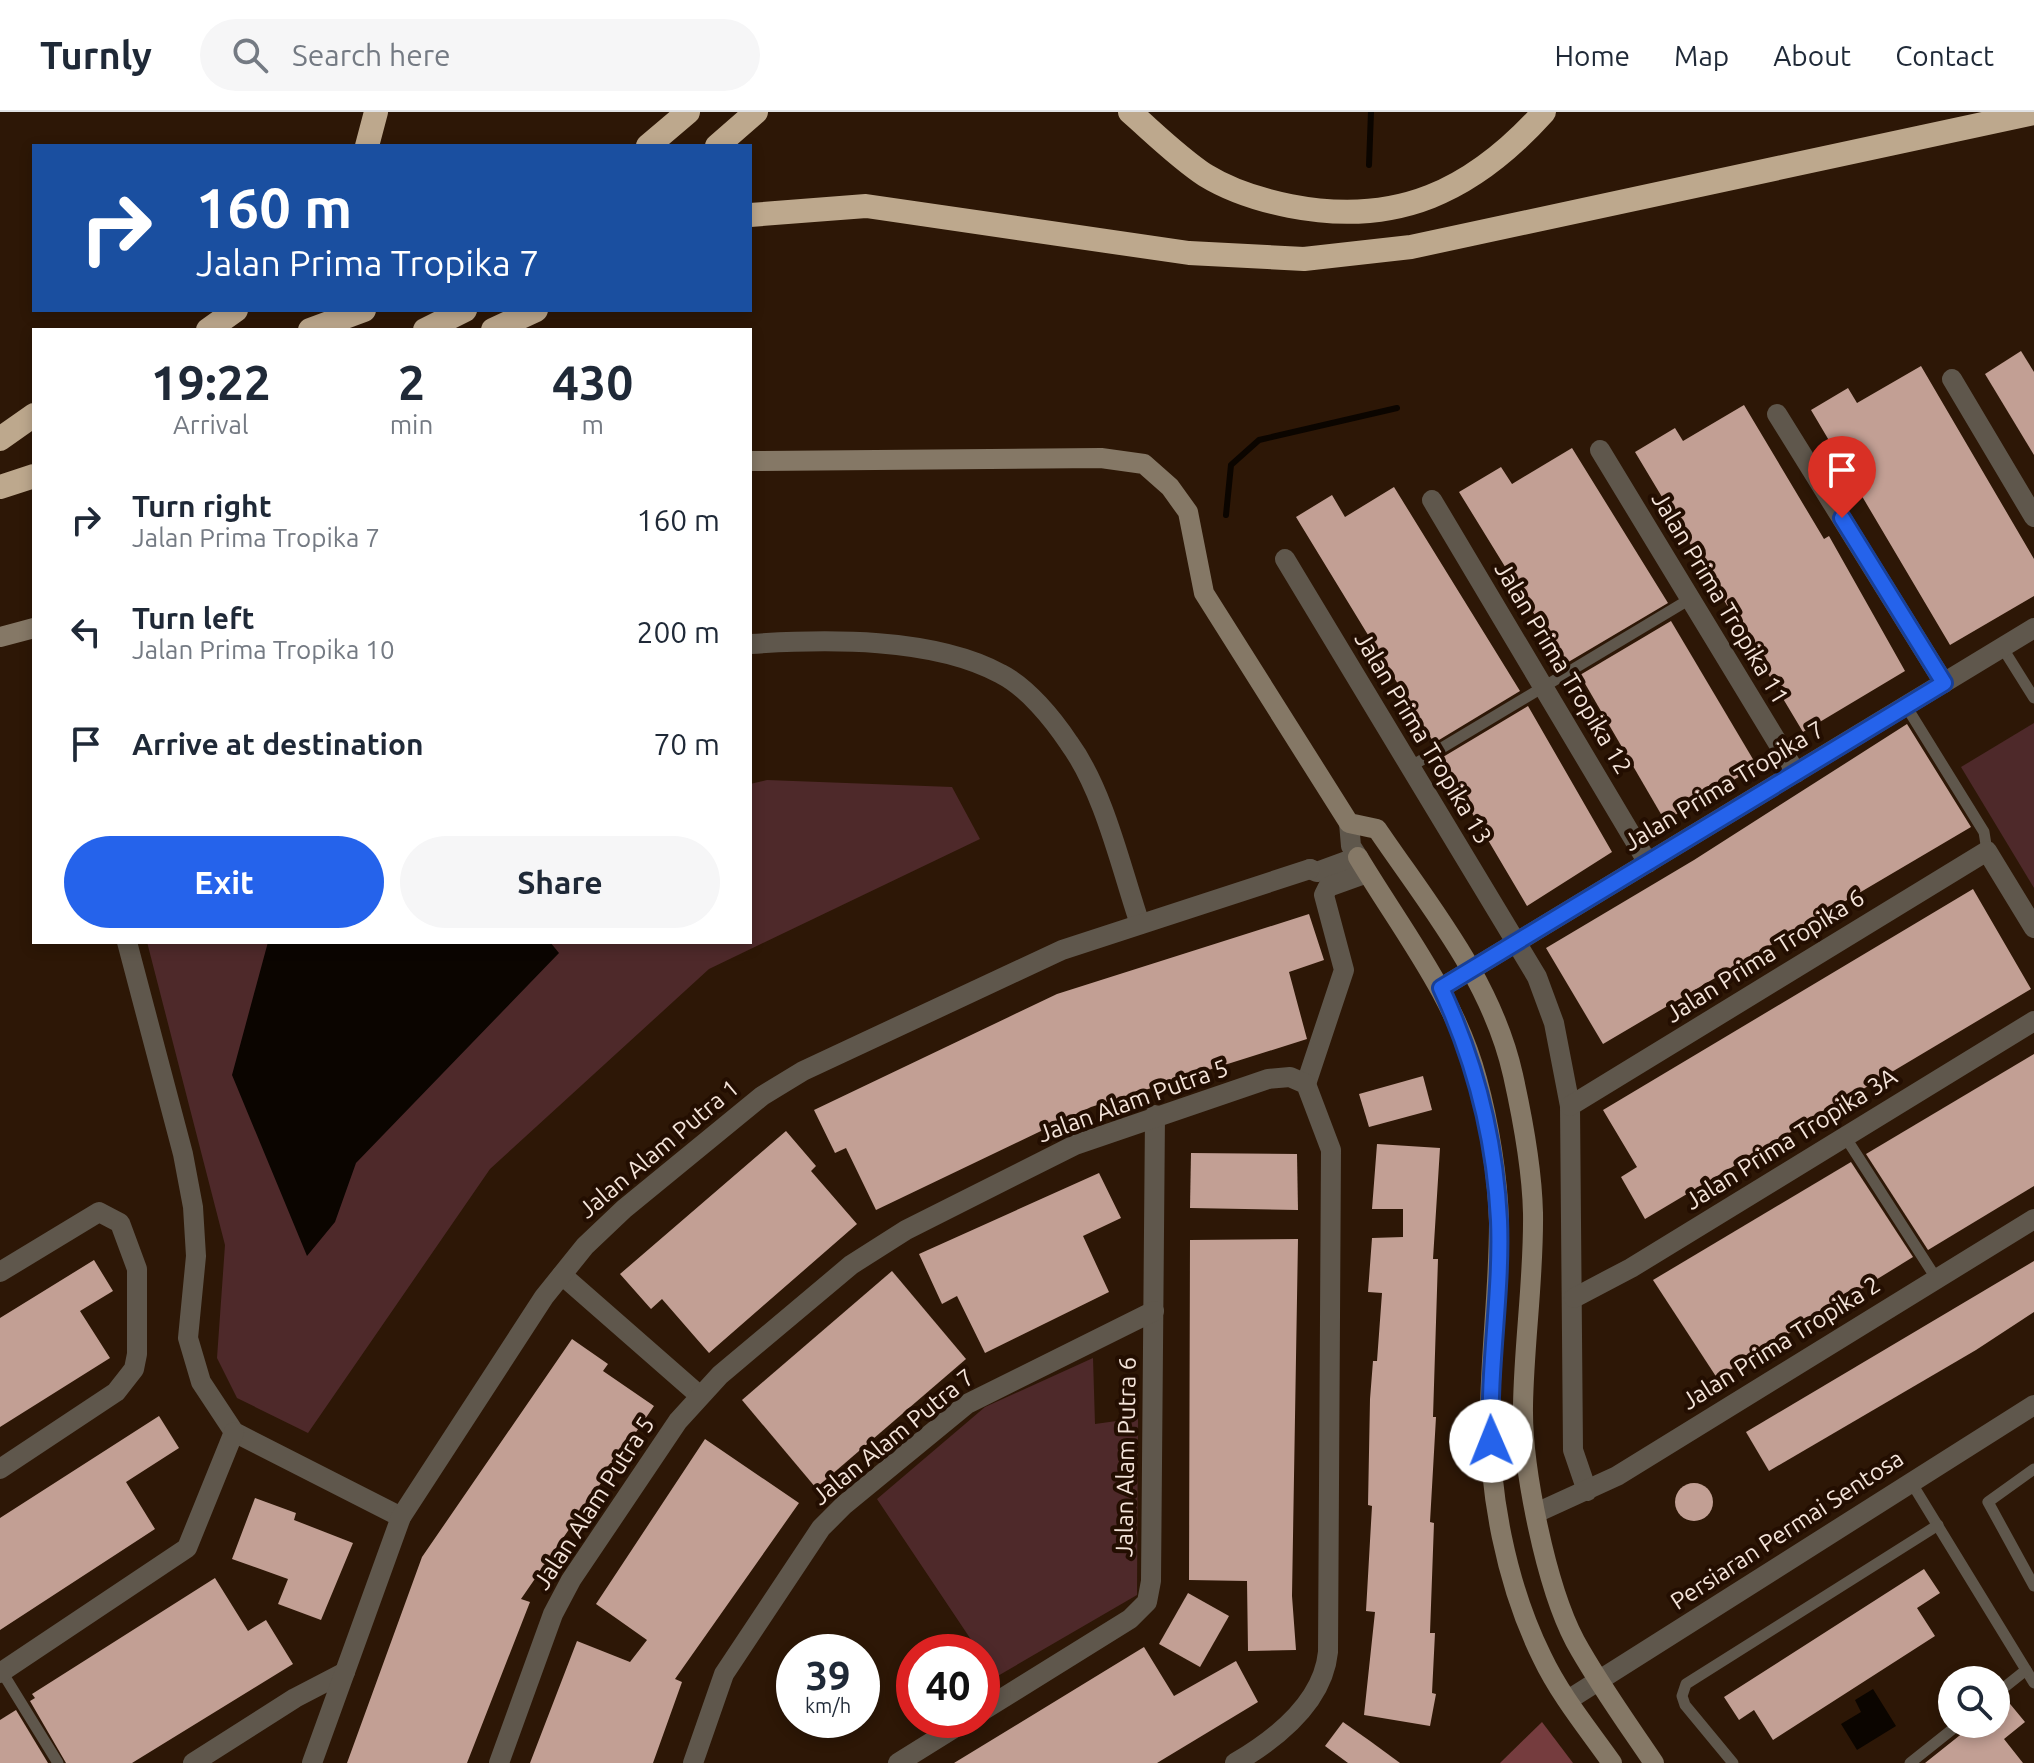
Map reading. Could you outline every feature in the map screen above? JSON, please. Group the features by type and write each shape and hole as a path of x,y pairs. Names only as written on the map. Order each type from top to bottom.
{"highway":[{"path":"368,144 376,112"},
{"path":"650,144 688,112"},
{"path":"719,144 756,112"},
{"path":"1130,112 1206,175 1257,199 1329,214 1389,209 1450,189 1509,151 1544,112"},
{"path":"752,215 805,208 866,206 1189,253 1304,259 1411,247 2034,113"},
{"path":"211,328 233,312"},
{"path":"315,328 359,312"},
{"path":"429,328 461,312"},
{"path":"497,328 532,312"},
{"path":"0,439 32,416"},
{"path":"0,439 32,428"},
{"path":"0,487 32,477"}],"street":[{"path":"1952,379 2034,517"},
{"path":"1777,414 1944,683"},
{"name":"Jalan Prima Tropika 11","path":"1600,450 1796,773"},
{"path":"752,461 1101,458 1144,464 1170,487 1188,512 1204,593 1349,823 1359,858 1441,988 1464,1039 1478,1081 1499,1220 1490,1412 1492,1470 1501,1525 1519,1594 1542,1657 1612,1763"},
{"name":"Jalan Prima Tropika 12","path":"1432,500 1648,863"},
{"name":"Jalan Prima Tropika 13","path":"1285,559 1537,977 1554,1023 1570,1106 1573,1450 1587,1491"},
{"name":"Jalan Prima Tropika 7","path":"1441,988 2034,628"},
{"path":"0,637 32,629"},
{"path":"752,644 789,641 890,645 964,657 1004,675 1036,704 1071,744 1098,800 1140,924"},
{"path":"1349,823 1377,829 1474,969 1498,1024 1513,1073 1529,1164 1533,1214 1523,1408 1526,1464 1544,1510 1574,1638 1654,1763"},
{"path":"1987,851 2034,928"},
{"name":"Jalan Prima Tropika 6","path":"1570,1106 1987,851"},
{"path":"1235,1763 1268,1744 1288,1726 1321,1680 1328,1652 1332,1171 1327,1134 1306,1084 1344,970 1324,895 1328,887 1359,858"},
{"name":"Jalan Alam Putra 1","path":"312,1763 401,1517 562,1275 585,1246 624,1209 762,1096 803,1071 1023,965 1310,869 1317,872 1359,858"},
{"path":"128,944 183,1154 193,1207 196,1256 188,1338 192,1358 216,1410 234,1432 401,1517"},
{"name":"Jalan Prima Tropika 3A","path":"1574,1298 1631,1268 2034,1021"},
{"name":"Jalan Alam Putra 5","path":"499,1763 553,1614 571,1580 699,1395 851,1265 906,1230 1075,1145 1155,1115 1280,1076 1306,1084"},
{"name":"Jalan Alam Putra 6","path":"1000,1700 1130,1619 1147,1602 1151,1581 1155,1115"},
{"path":"0,1272 99,1212 120,1223 137,1269 137,1354 127,1382 0,1469"},
{"name":"Jalan Prima Tropika 2","path":"1544,1510 1587,1491 2034,1219"},
{"path":"562,1275 699,1395"},
{"name":"Jalan Alam Putra 7","path":"693,1763 724,1674 821,1528 844,1505 967,1404 1154,1311"},
{"name":"Persiaran Permai Sentosa","path":"1568,1700 2034,1405"},
{"path":"1,1673 187,1548 234,1432"},
{"path":"193,1763 295,1698 345,1672"},
{"path":"898,1763 938,1738"}],"lane":[{"path":"1410,767 1690,599"},
{"path":"2002,647 2034,698"},
{"path":"1906,706 1984,832 1987,851"},
{"path":"1844,1135 1936,1278"},
{"path":"2034,1469 1988,1502 2034,1586"},
{"path":"1911,1482 2034,1683"},
{"path":"1733,1763 1685,1705 1682,1696 1686,1684 1938,1525"},
{"path":"2010,1683 2026,1670"},
{"path":"1,1673 58,1763"},
{"path":"1910,1763 1941,1738"}],"shaded area":[{"path":"2034,723 2034,888 1961,767"},
{"path":"767,780 952,787 980,839 709,969 490,1169 308,1433 237,1398 217,1358 225,1245 148,944 752,944 752,784"},
{"path":"267,944 552,944 559,953 356,1163 335,1222 307,1256 232,1075"},
{"path":"1093,1358 1095,1424 1138,1418 1137,1595 1000,1675 1000,1634 967,1634 877,1499 985,1407"},
{"path":"1873,1689 1896,1726 1857,1750 1841,1724 1861,1712 1855,1700"},
{"path":"1542,1722 1573,1763 1500,1763"}],"building":[{"path":"2021,351 2034,372 2034,455 1985,374"},
{"path":"1921,366 2034,559 2034,596 1950,645 1811,410 1848,388 1857,403"},
{"path":"1744,405 1824,539 1829,536 1905,671 1803,732 1635,452 1675,428 1683,441"},
{"path":"1572,448 1668,603 1565,664 1459,492 1501,467 1512,484"},
{"path":"1394,487 1520,691 1434,743 1296,517 1332,495 1345,517"},
{"path":"1671,621 1757,766 1665,821 1580,675"},
{"path":"1528,706 1612,852 1527,906 1446,769 1449,767 1443,757"},
{"path":"1907,724 1971,827 1603,1044 1546,948 1694,860"},
{"path":"1973,889 2031,989 1645,1219 1621,1177 1637,1167 1603,1110"},
{"path":"1309,914 1324,960 1289,972 1307,1039 1091,1107 876,1210 846,1148 835,1153 814,1110 1057,994"},
{"path":"2034,1054 2034,1186 1928,1250 1866,1154"},
{"path":"1423,1076 1432,1110 1369,1127 1359,1094"},
{"path":"786,1131 816,1166 811,1171 857,1224 709,1353 662,1299 651,1309 620,1274"},
{"path":"1377,1144 1440,1148 1433,1259 1438,1259 1433,1417 1436,1417 1430,1522 1434,1523 1430,1633 1435,1633 1432,1693 1436,1694 1430,1726 1364,1715 1375,1612 1366,1611 1372,1506 1368,1505 1370,1399 1373,1361 1377,1361 1382,1293 1368,1292 1372,1238 1403,1237 1403,1209 1372,1209"},
{"path":"1191,1153 1297,1154 1298,1210 1190,1208"},
{"path":"1851,1162 1913,1257 1717,1378 1653,1280"},
{"path":"1099,1173 1121,1218 1083,1236 1109,1292 985,1353 957,1296 942,1304 919,1254"},
{"path":"1298,1239 1292,1596 1296,1650 1248,1651 1247,1581 1189,1580 1190,1240"},
{"path":"94,1260 113,1291 80,1311 110,1358 0,1427 0,1318"},
{"path":"2034,1261 2034,1312 1976,1350 1769,1471 1746,1432"},
{"path":"892,1271 966,1359 816,1488 742,1400"},
{"path":"572,1339 608,1364 603,1371 654,1406 521,1599 530,1602 467,1763 347,1763 422,1557"},
{"path":"159,1416 179,1448 126,1482 155,1529 0,1630 0,1518"},
{"path":"705,1439 799,1503 675,1679 682,1682 653,1763 530,1763 577,1641 630,1662 647,1640 596,1604"},
{"path":"1694,1483 1708,1488 1713,1502 1708,1516 1694,1521 1680,1516 1675,1502 1680,1488"},
{"path":"255,1498 296,1513 294,1520 353,1543 321,1620 278,1604 288,1579 232,1559"},
{"path":"1924,1569 1940,1593 1917,1608 1935,1636 1773,1740 1754,1710 1739,1720 1724,1697"},
{"path":"215,1578 248,1631 266,1620 293,1664 132,1763 66,1763 30,1701 35,1698 32,1694"},
{"path":"1188,1593 1229,1616 1200,1667 1159,1644"},
{"path":"1144,1647 1174,1696 1236,1661 1258,1702 1157,1763 954,1763 995,1738 1000,1738 1000,1735"},
{"path":"2010,1704 2025,1722 2010,1734"},
{"path":"16,1710 48,1763 0,1763 0,1720"},
{"path":"1343,1722 1400,1763 1348,1763 1325,1746"},
{"path":"1956,1738 2005,1738 2023,1763 1925,1763"}],"waterway":[{"path":"1369,165 1371,112"},
{"path":"1226,515 1231,465 1259,440 1397,408"}],"route":[{"path":"1491,1441 1499,1220 1478,1081 1464,1039 1441,988 1944,683 1842,518"}]}
